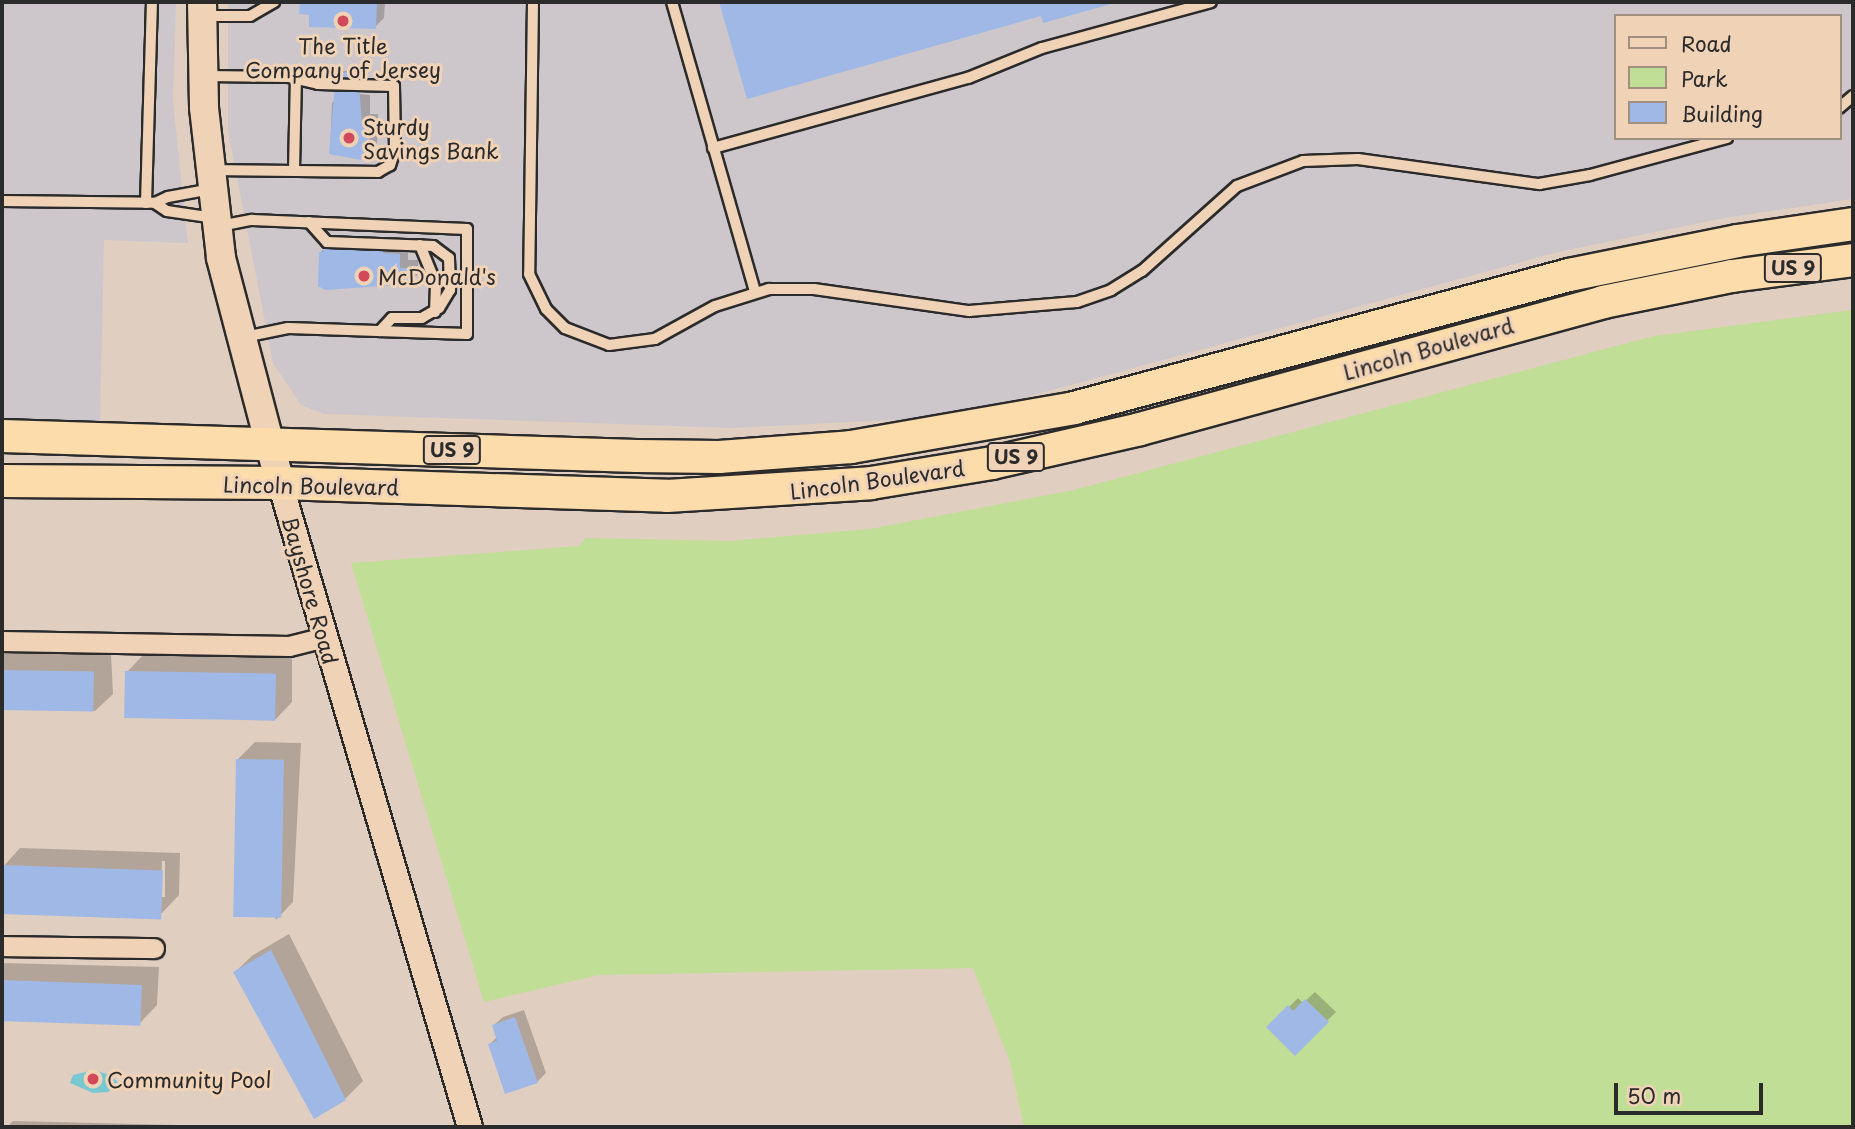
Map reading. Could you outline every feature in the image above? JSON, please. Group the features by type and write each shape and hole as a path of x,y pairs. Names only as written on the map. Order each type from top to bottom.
{"highway":[{"name":"Lincoln Boulevard","path":"2,436 719,457 864,445 1074,408 1569,275 1737,241 1853,224"},
{"name":"Lincoln Boulevard","path":"2,481 280,483 667,496 871,483 992,463 1140,429 1603,302 1732,276 1853,260"}],"main road":[{"name":"Bayshore Road","path":"202,9 202,76 217,222 240,338 280,483"}],"street":[{"name":"Bayshore Road","path":"280,483 470,1127"},
{"path":"2,641 289,646 325,637"},
{"path":"2,946 154,948"}],"lane":[{"path":"151,203 152,2"},
{"path":"249,2 259,8"},
{"path":"202,9 250,16 259,8 274,2"},
{"path":"533,2 526,254 533,286 546,309 577,335 629,345 655,339 715,306 755,292 814,289 969,311 1052,307 1094,297 1126,282 1237,186 1303,161 1358,159 1539,184 1719,140"},
{"path":"672,2 755,292"},
{"path":"713,148 968,78 1042,48 1211,2"},
{"path":"2,201 151,203 211,179 294,171 378,172 390,164 395,150 394,86 202,76"},
{"path":"294,171 296,79"},
{"path":"151,203 167,211 217,222 252,220 467,229 467,334 288,328 240,338"},
{"path":"309,222 327,242 420,245 439,249 451,264 450,290 435,312 422,318 392,318 380,331"},
{"path":"420,245 436,284 435,312"}],"shaded area":[{"path":"2,2 176,2 173,102 188,243 104,240 100,422 2,418"},
{"path":"228,2 1853,2 1853,199 1724,218 1558,252 998,405 911,419 733,428 324,414 301,405 273,363 228,131"}],"green space":[{"path":"1853,310 1853,1127 1024,1127 1010,1062 973,968 599,975 484,1002 351,563 579,546 586,538 730,541 870,529 1074,490 1654,336"}],"water":[{"name":"Community Pool","path":"94,1070 110,1075 119,1083 108,1092 93,1093 70,1083 73,1075"}],"building":[{"name":"The Title Company of Jersey","path":"300,2 377,2 376,29 309,27 309,15 299,14"},
{"path":"719,2 1115,3 1043,23 1041,16 747,99"},
{"name":"Sturdy Savings Bank","path":"336,72 358,73 362,123 370,123 369,156 361,156 361,160 329,154"},
{"name":"McDonald's","path":"323,247 383,248 383,253 400,254 400,268 410,268 410,284 325,290 318,286 319,252 323,252"},
{"path":"2,670 94,672 93,712 2,710"},
{"path":"125,671 276,674 275,721 124,718"},
{"path":"236,759 284,760 281,918 233,917"},
{"path":"2,865 163,871 161,920 2,914"},
{"path":"271,950 346,1100 314,1119 233,972"},
{"path":"2,980 142,985 140,1026 2,1021"},
{"path":"1305,999 1329,1022 1295,1056 1266,1027 1288,1005 1293,1011"},
{"path":"515,1017 538,1083 505,1094 488,1044 497,1041 492,1025"}],"place":[{"name":"The Title Company of Jersey","path":"343,21"},
{"name":"Sturdy Savings Bank","path":"349,138"},
{"name":"McDonald's","path":"364,276"},
{"name":"Community Pool","path":"93,1079"}]}
